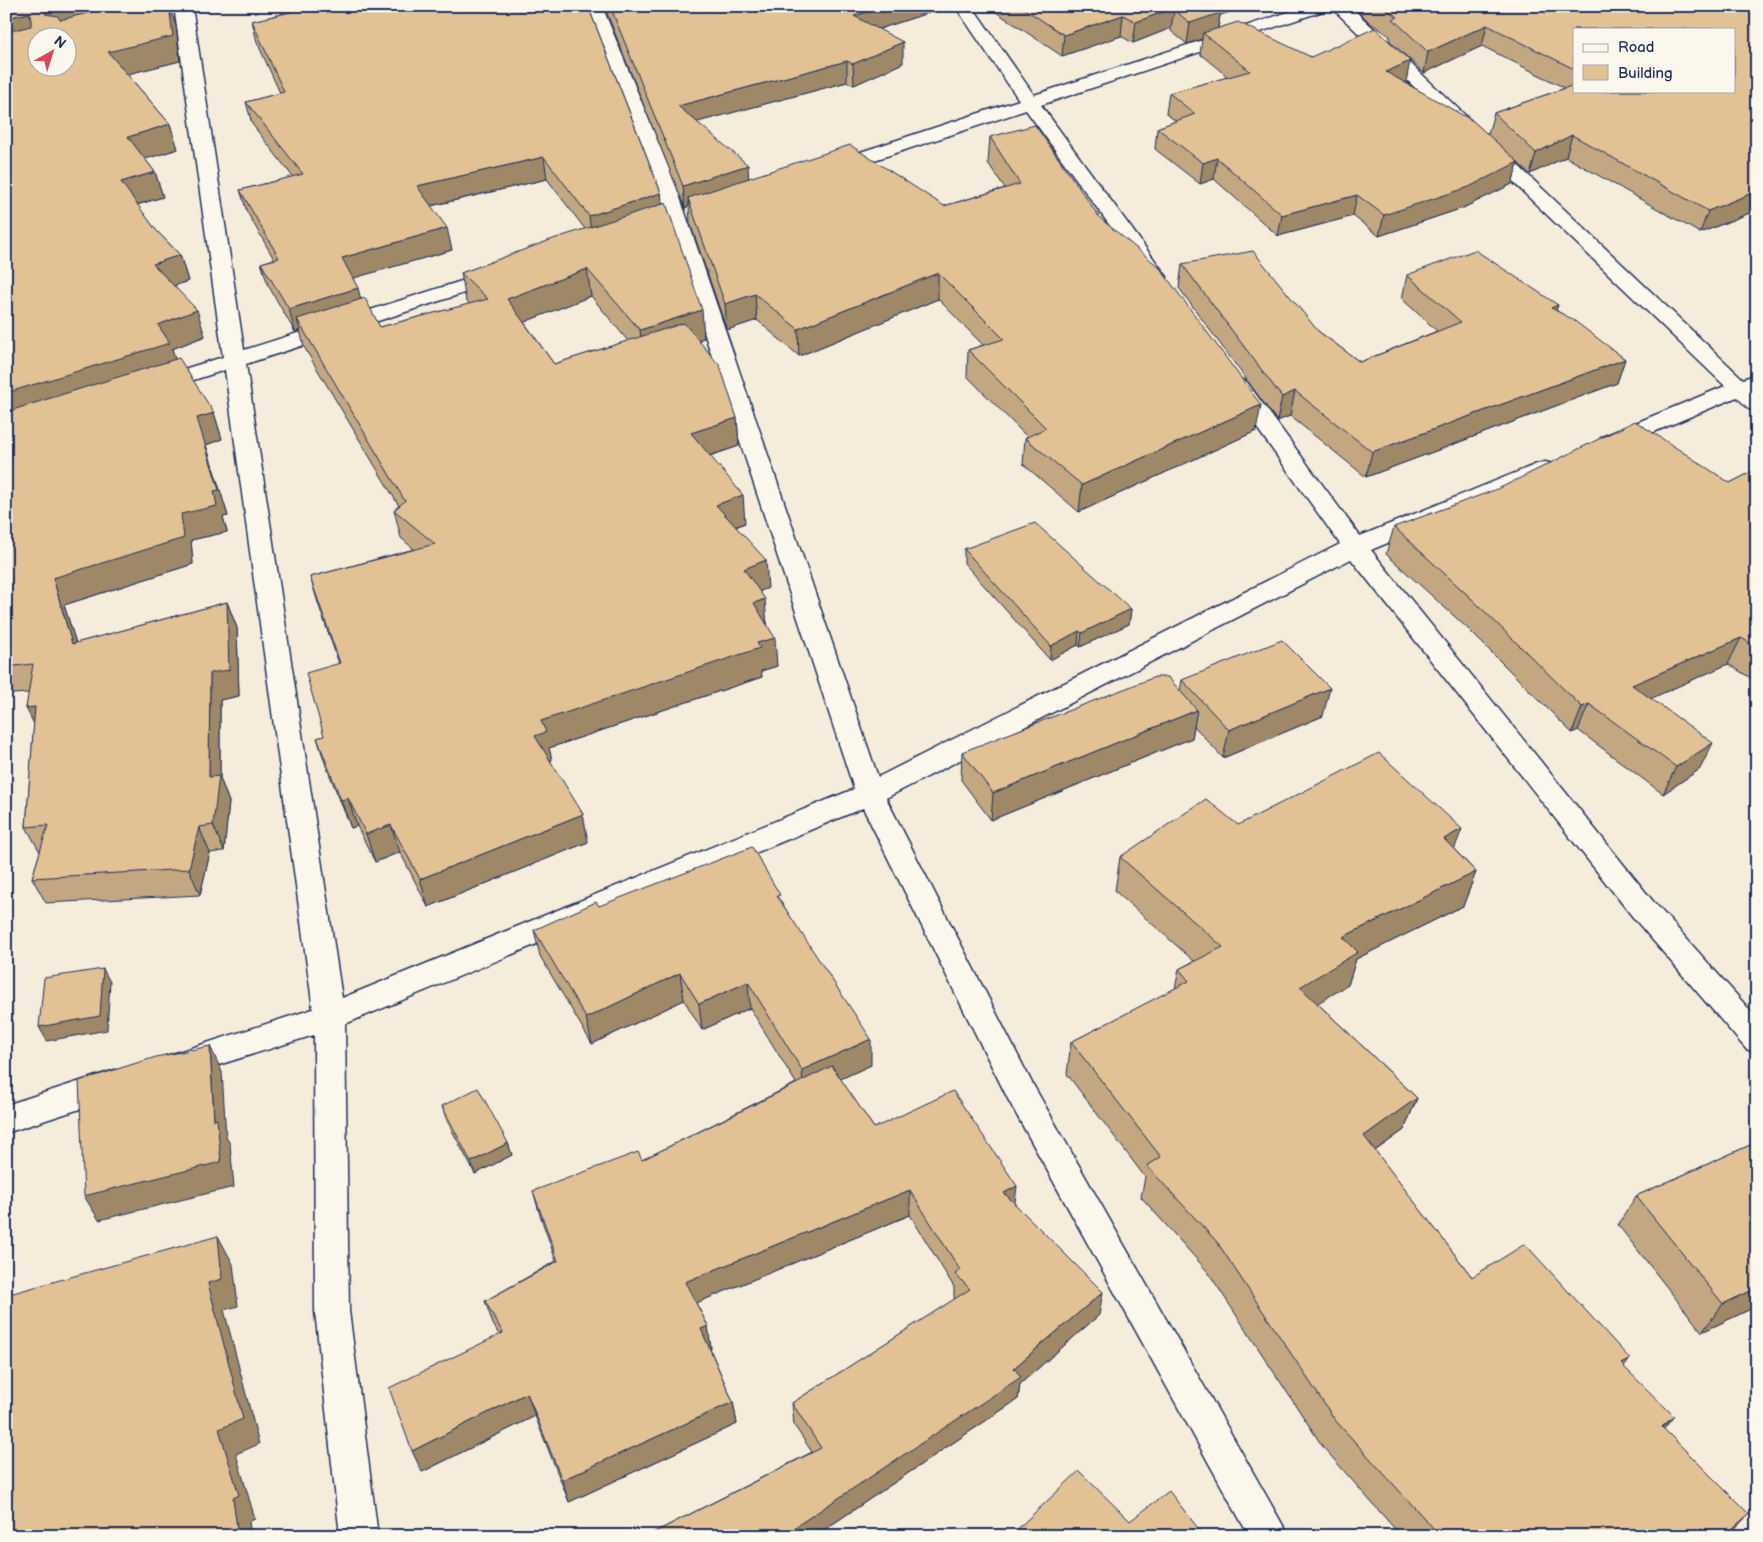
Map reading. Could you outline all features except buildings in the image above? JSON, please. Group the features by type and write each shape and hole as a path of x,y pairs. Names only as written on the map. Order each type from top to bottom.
{"street":[{"path":"593,6 666,186 870,794 1020,1091 1270,1536"},
{"path":"963,6 1029,102 1169,293"},
{"path":"815,173 1325,6"},
{"path":"6,1118 329,1017 870,794 1355,546 1576,456 1752,391 1340,6"},
{"path":"177,9 232,361 329,1017 332,1311 359,1536"},
{"path":"132,393 516,270"},
{"path":"1221,364 1355,546 1642,908 1757,1040"}]}
